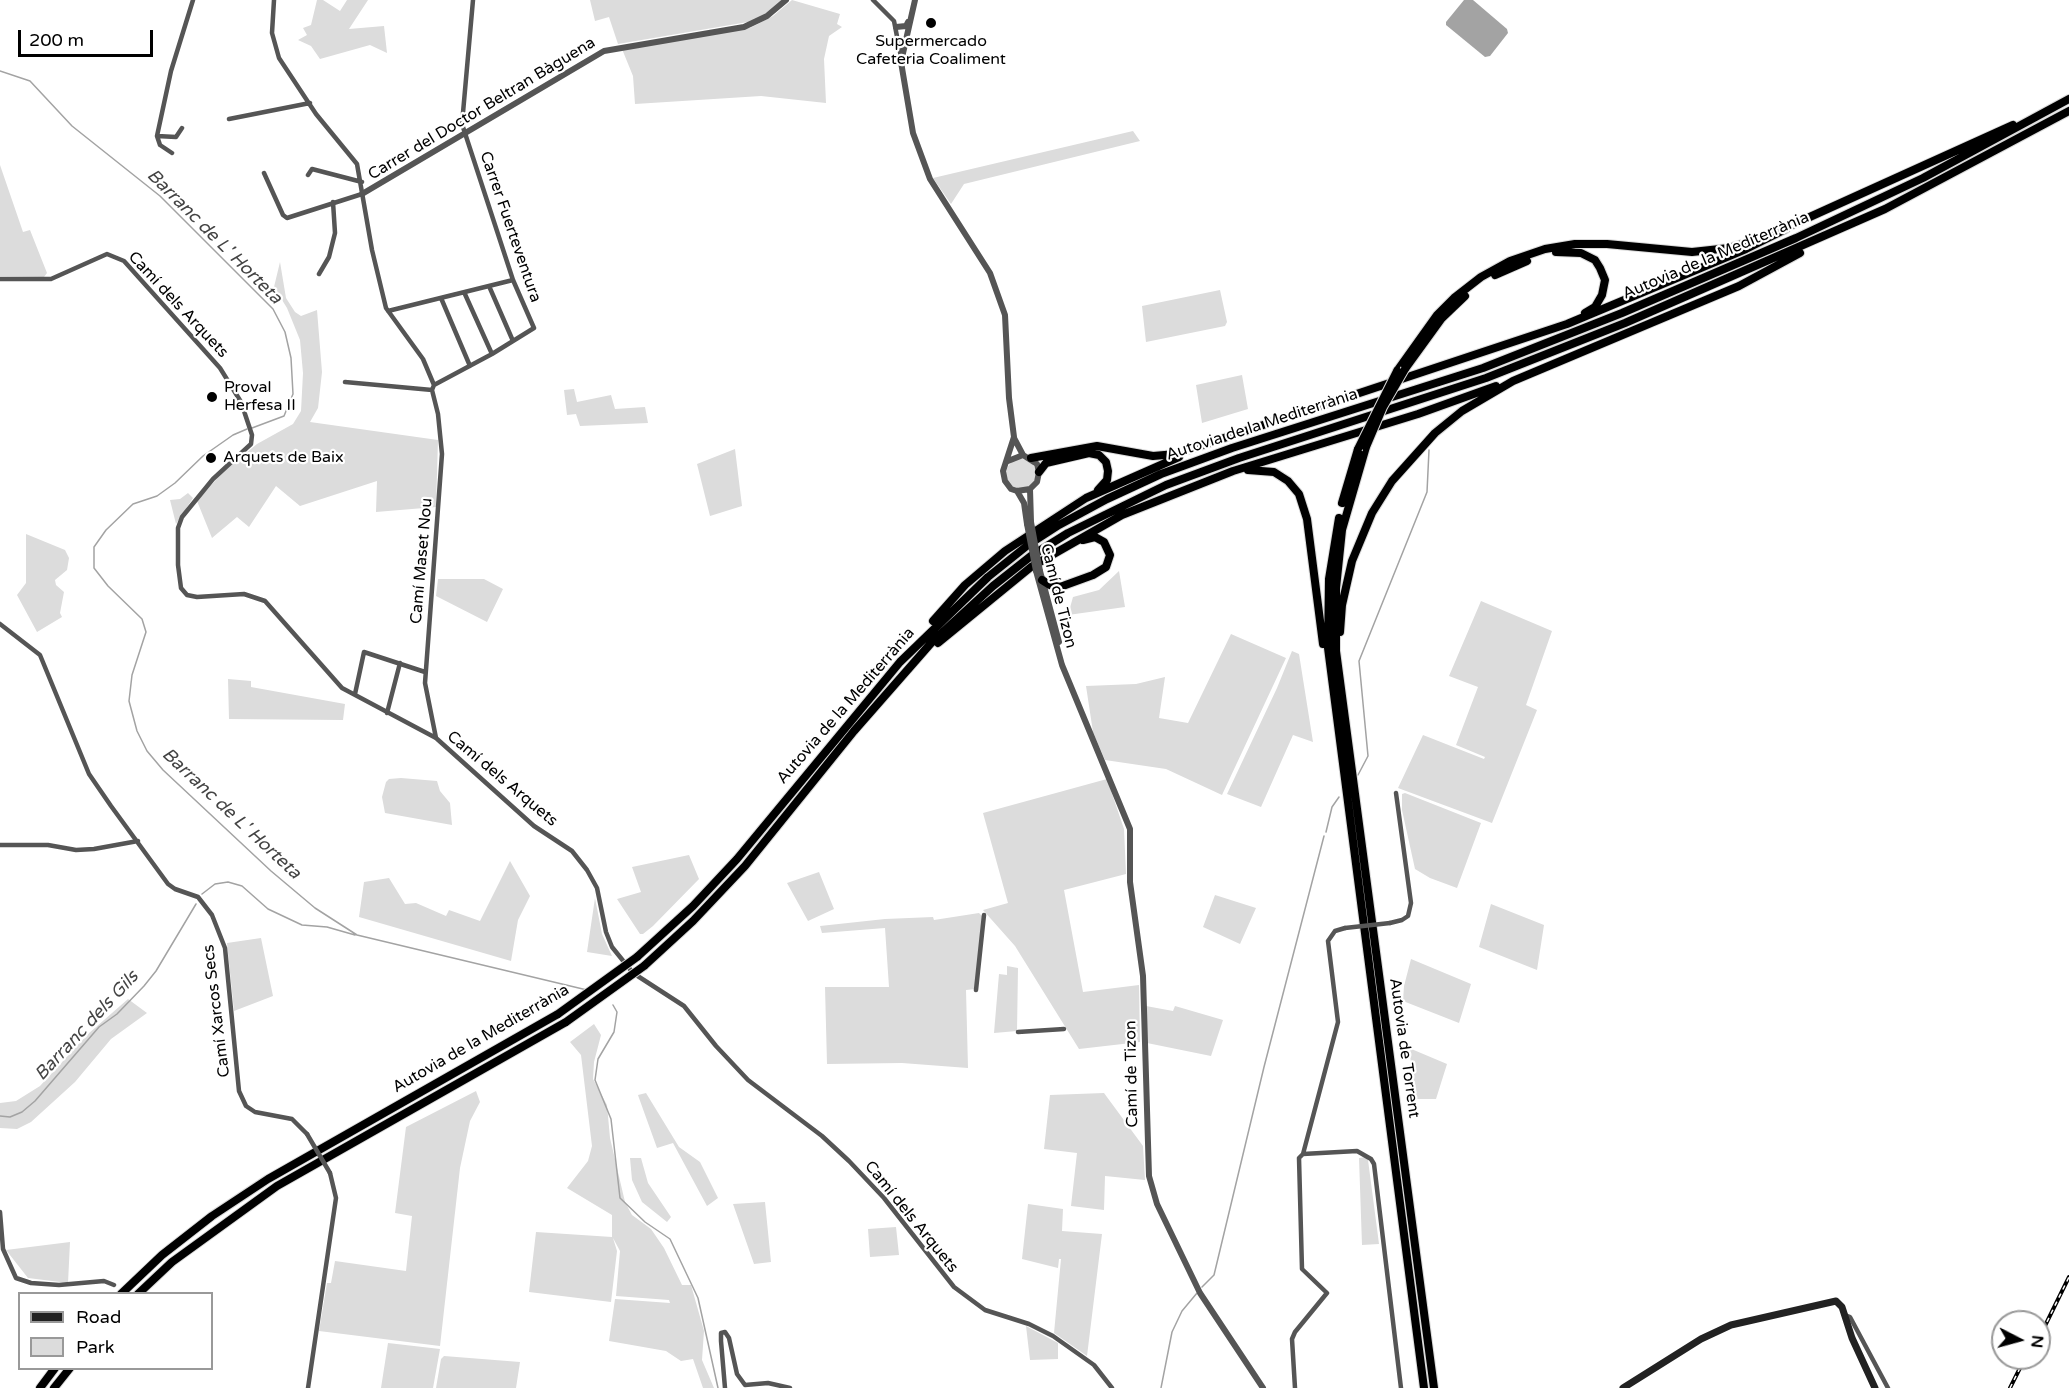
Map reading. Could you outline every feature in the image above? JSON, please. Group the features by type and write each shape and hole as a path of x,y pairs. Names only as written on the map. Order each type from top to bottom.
{"highway":[{"name":"Autovia de la Mediterrània","path":"123,1292 162,1255 212,1216 268,1179 558,1014 637,957 693,906 737,859 900,662 962,600 1028,545 1107,499 1161,474 1232,448 1452,378 1554,341 1796,238 1923,178 2069,99"},
{"path":"1027,457 1097,446 1153,456 1176,454 1449,365 1645,292 2041,111 2051,109"},
{"name":"Autovia de la Mediterrània","path":"139,1292 171,1262 277,1186 566,1022 644,966 693,921 746,866 882,698 957,617 1031,556 1114,508 1166,485 1239,458 1505,372 1820,239 1926,189 2069,111"},
{"path":"1341,762 1328,648 1327,602 1336,533 1362,448 1401,370 1437,315 1481,277 1510,261 1545,249 1575,244 1607,244 1692,252 1730,248 1786,229"},
{"path":"926,650 935,646 1016,578 1071,543 1122,515 1227,475 1513,381 1739,286 1812,247 1820,239"},
{"path":"1401,370 1442,318 1486,280 1513,266 1546,254 1565,251 1581,253 1595,260 1600,268 1604,288 1594,308 1561,325"},
{"path":"1344,712 1339,647 1342,605 1353,561 1372,513 1392,481 1435,433 1462,411 1513,381"},
{"path":"1086,498 1221,439"},
{"path":"1344,712 1336,651 1337,568 1347,504 1362,448"},
{"path":"900,662 904,652 977,574 1005,551 1086,498 1107,480 1108,471 1106,462 1099,455 1089,453 1046,463 1040,472"},
{"path":"1227,475 1256,469 1274,472 1294,487 1303,504 1337,750 1341,762"},
{"path":"1039,574 1050,585 1060,587 1101,571 1110,561 1110,550 1100,539 1089,538 1071,543"},
{"name":"Autovia de Torrent","path":"1344,712 1436,1388"},
{"name":"Autovia de Torrent","path":"1341,762 1424,1388"},
{"path":"40,1388 54,1370"},
{"path":"54,1388 68,1370"}],"main road":[{"path":"1623,1388 1701,1339 1731,1325 1836,1301 1842,1307 1852,1338 1875,1388"}],"street":[{"path":"172,153 160,145 157,136 171,71 193,0"},
{"path":"274,0 272,26 277,52 310,103 352,154 357,164 362,182 372,250 388,310 513,280"},
{"name":"Carrer Fuerteventura","path":"473,0 462,124 513,280 534,328 513,341"},
{"name":"Carrer del Doctor Beltran Bàguena","path":"362,194 604,51 744,27 767,16 786,0"},
{"path":"873,0 884,8 896,27 913,133 930,179 990,273 1005,315 1009,398 1014,437 1003,471 1005,481 1017,491 1030,489 1037,482 1040,472 1014,437"},
{"path":"901,62 915,0"},
{"path":"896,27 906,26 912,13"},
{"path":"229,119 310,103"},
{"path":"157,136 176,137 182,128"},
{"path":"308,175 312,169 362,182"},
{"path":"264,173 283,215 287,218 362,194"},
{"path":"319,274 329,257 335,233 333,202"},
{"name":"Camí dels Arquets","path":"0,279 51,279 99,256 120,257 220,368 241,402 250,428 250,444 213,479 182,517 178,528 177,547 181,588 187,595 197,597 244,594 264,601 314,654 333,680 387,713 436,738 534,826 562,843 579,858 597,888 606,932 621,961 633,973 684,1006 741,1073 822,1136 849,1161 884,1198 954,1287 985,1310 1029,1324 1053,1335 1094,1365 1112,1388"},
{"path":"345,382 433,387 513,341 489,286"},
{"path":"464,292 492,354"},
{"path":"441,298 470,366"},
{"name":"Camí Maset Nou","path":"388,310 423,359 433,387 442,454 425,672 425,690 436,738"},
{"path":"1008,461 1027,457"},
{"name":"Camí de Tizon","path":"1029,523 1030,489"},
{"name":"Camí de Tizon","path":"1017,491 1024,503 1047,619 1062,665 1130,829 1130,882 1143,976 1149,1176 1157,1204 1200,1293 1263,1388"},
{"name":"Camí de Tizon","path":"1039,574 1065,662 1093,738"},
{"name":"Camí Xarcos Secs","path":"0,624 40,655 89,774 168,884 175,889 198,897 204,903 219,933 225,954 239,1091 246,1106 255,1112 292,1119 307,1134 330,1173 336,1198 308,1388"},
{"path":"355,694 364,652 425,672"},
{"path":"387,713 400,663"},
{"path":"1295,1388 1292,1339 1295,1332 1327,1293 1305,1274 1301,1263 1299,1158 1303,1154 1338,1022 1328,941 1335,931 1402,920 1408,916 1411,903 1396,793"},
{"path":"0,845 48,845 76,850 138,841"},
{"path":"976,990 984,915"},
{"path":"1018,1032 1064,1029"},
{"path":"1303,1154 1357,1151 1371,1159 1374,1164 1401,1388"},
{"path":"0,1212 3,1249 16,1278 31,1283 50,1285 104,1281 114,1284"},
{"path":"1845,1315 1850,1317 1888,1388"},
{"path":"725,1388 721,1334 725,1332 731,1344 737,1374 745,1385 768,1383 790,1388"}],"green space":[{"path":"317,0 323,0 340,11 347,0 368,0 349,29 384,26 387,53 370,45 320,59 311,46 298,40 307,35 303,28 311,25"},
{"path":"590,0 782,0 770,11 748,22 618,44 609,17 595,21"},
{"path":"792,0 840,14 837,24 842,27 829,36 824,59 826,103 761,96 635,104 633,76 622,49 750,28 773,16"},
{"path":"1133,131 1140,141 964,184 951,204 933,178"},
{"path":"0,165 23,232 30,230 47,273 44,277 0,276"},
{"path":"280,262 286,298 295,312 301,316 317,310 322,372 318,408 310,422 438,440 436,507 376,512 377,481 300,506 276,486 249,527 237,517 212,538 197,501 223,472 257,444 293,424 301,411 303,373 300,340 287,308 274,287"},
{"path":"1220,290 1227,322 1225,326 1146,342 1142,306"},
{"path":"1242,375 1248,409 1202,423 1196,385"},
{"path":"574,389 577,402 611,395 615,409 645,407 648,423 580,426 576,414 567,415 564,390"},
{"path":"735,449 742,506 710,516 697,464"},
{"path":"1021,459 1032,463 1036,474 1032,485 1021,489 1010,485 1006,474 1010,463"},
{"path":"188,493 193,498 176,524 170,500 180,499"},
{"path":"26,534 65,550 69,558 67,570 55,580 56,585 64,592 60,613 62,617 37,632 17,595 26,583"},
{"path":"1119,571 1125,607 1068,615 1073,597 1099,590"},
{"path":"438,579 484,579 503,589 487,622 436,596"},
{"path":"1481,601 1552,631 1526,705 1537,710 1492,823 1398,788 1423,735 1484,759 1485,757 1456,745 1478,687 1449,676"},
{"path":"1231,634 1286,658 1222,795 1166,769 1105,760 1093,732 1086,686 1136,684 1165,677 1159,718 1188,723"},
{"path":"1292,651 1299,654 1313,742 1293,735 1261,807 1227,794"},
{"path":"228,679 251,681 251,687 345,704 343,720 229,719"},
{"path":"389,779 437,781 440,791 450,803 452,825 385,813 382,797 386,782"},
{"path":"1107,779 1124,829 1126,874 1064,890 1083,992 1139,985 1140,1042 1079,1049 1015,946 983,910 1008,903 983,813"},
{"path":"1405,793 1481,823 1457,888 1430,878 1415,869 1402,810 1402,794"},
{"path":"689,855 699,879 653,926 640,934 617,899 641,892 632,867"},
{"path":"510,861 530,896 518,920 511,961 359,917 364,882 389,878 405,904 416,903 446,916 449,910 480,921"},
{"path":"819,872 834,909 808,921 787,883"},
{"path":"1215,895 1256,908 1240,944 1203,927"},
{"path":"595,898 602,934 612,956 587,952"},
{"path":"1491,904 1544,925 1537,970 1479,947"},
{"path":"979,913 982,916 975,989 966,990 968,1068 902,1063 827,1064 825,987 889,987 885,928 822,933 820,926 885,919 933,917 934,920"},
{"path":"261,938 273,996 234,1011 227,943"},
{"path":"1411,959 1471,984 1459,1023 1403,1001 1404,986"},
{"path":"1007,966 1018,968 1017,1031 994,1033 999,974 1007,975"},
{"path":"128,999 147,1013 111,1039 75,1082 31,1122 17,1129 0,1128 0,1103 16,1101 40,1086 88,1034"},
{"path":"1146,1006 1173,1011 1175,1006 1223,1020 1211,1056 1147,1043"},
{"path":"594,1024 601,1035 594,1062 593,1079 607,1105 610,1138 625,1202 632,1215 651,1229 664,1248 682,1285 691,1285 704,1331 702,1360 714,1388 703,1388 693,1359 681,1361 666,1351 609,1341 615,1299 670,1303 669,1300 616,1296 620,1251 613,1238 617,1251 611,1302 529,1292 536,1232 612,1237 612,1215 567,1188 588,1161 592,1146 581,1055 570,1042"},
{"path":"1409,1048 1447,1064 1436,1099 1416,1099"},
{"path":"476,1091 480,1102 470,1121 460,1168 440,1346 319,1331 327,1283 331,1283 335,1261 406,1271 412,1216 395,1213 406,1127"},
{"path":"646,1093 679,1147 700,1162 718,1198 707,1206 673,1143 657,1148 638,1095"},
{"path":"1104,1093 1143,1146 1145,1180 1105,1176 1104,1210 1071,1206 1077,1153 1044,1149 1050,1095"},
{"path":"1366,1157 1379,1244 1362,1245 1359,1158"},
{"path":"630,1158 641,1158 648,1183 671,1217 667,1222 642,1202 632,1180"},
{"path":"765,1202 771,1262 754,1264 733,1204"},
{"path":"1028,1204 1063,1209 1062,1231 1102,1234 1087,1356 1054,1333 1061,1259 1059,1259 1058,1268 1022,1259"},
{"path":"896,1227 899,1255 870,1257 868,1229"},
{"path":"70,1242 68,1283 28,1278 6,1250"},
{"path":"1026,1326 1058,1343 1058,1359 1030,1360"},
{"path":"388,1343 440,1349 433,1388 381,1388"},
{"path":"444,1356 520,1362 516,1388 436,1388 441,1359"}],"shaded area":[{"path":"1464,0 1473,0 1507,29 1508,33 1490,56 1485,57 1446,25"}],"waterway":[{"name":"Barranc de L' Horteta","path":"0,71 30,81 72,126 160,196 273,309 285,332 291,358 293,394 284,416 252,428"},
{"name":"Barranc de L' Horteta","path":"247,429 233,435 203,456 175,483 157,496 133,504 106,530 94,547 94,568 108,586 142,619 146,632 132,675 129,701 137,731 147,751 163,770 271,871 315,908 357,935 587,990"},
{"path":"1358,775 1368,756 1359,661 1427,492 1429,450"},
{"path":"1326,832 1332,807 1339,797"},
{"path":"1202,1287 1214,1275 1264,1067 1324,836"},
{"name":"Barranc dels Gils","path":"202,894 215,884 228,882 242,886 268,909 302,925 327,927 355,935"},
{"name":"Barranc dels Gils","path":"0,1116 10,1117 22,1112 35,1101 99,1027 117,1014 144,986 156,971 196,904"},
{"path":"613,1005 617,1012 614,1032 598,1059 595,1080 611,1119 620,1198 645,1222 670,1239 698,1298 718,1388"},
{"path":"1161,1388 1172,1332 1182,1311 1197,1293"}],"railway":[{"path":"2051,1314 2069,1277"},
{"path":"2010,1388 2019,1370"}],"place":[{"name":"Supermercado Cafeteria Coaliment","path":"931,23"},
{"name":"Proval Herfesa II","path":"212,397"},
{"name":"Arquets de Baix","path":"211,458"}]}
